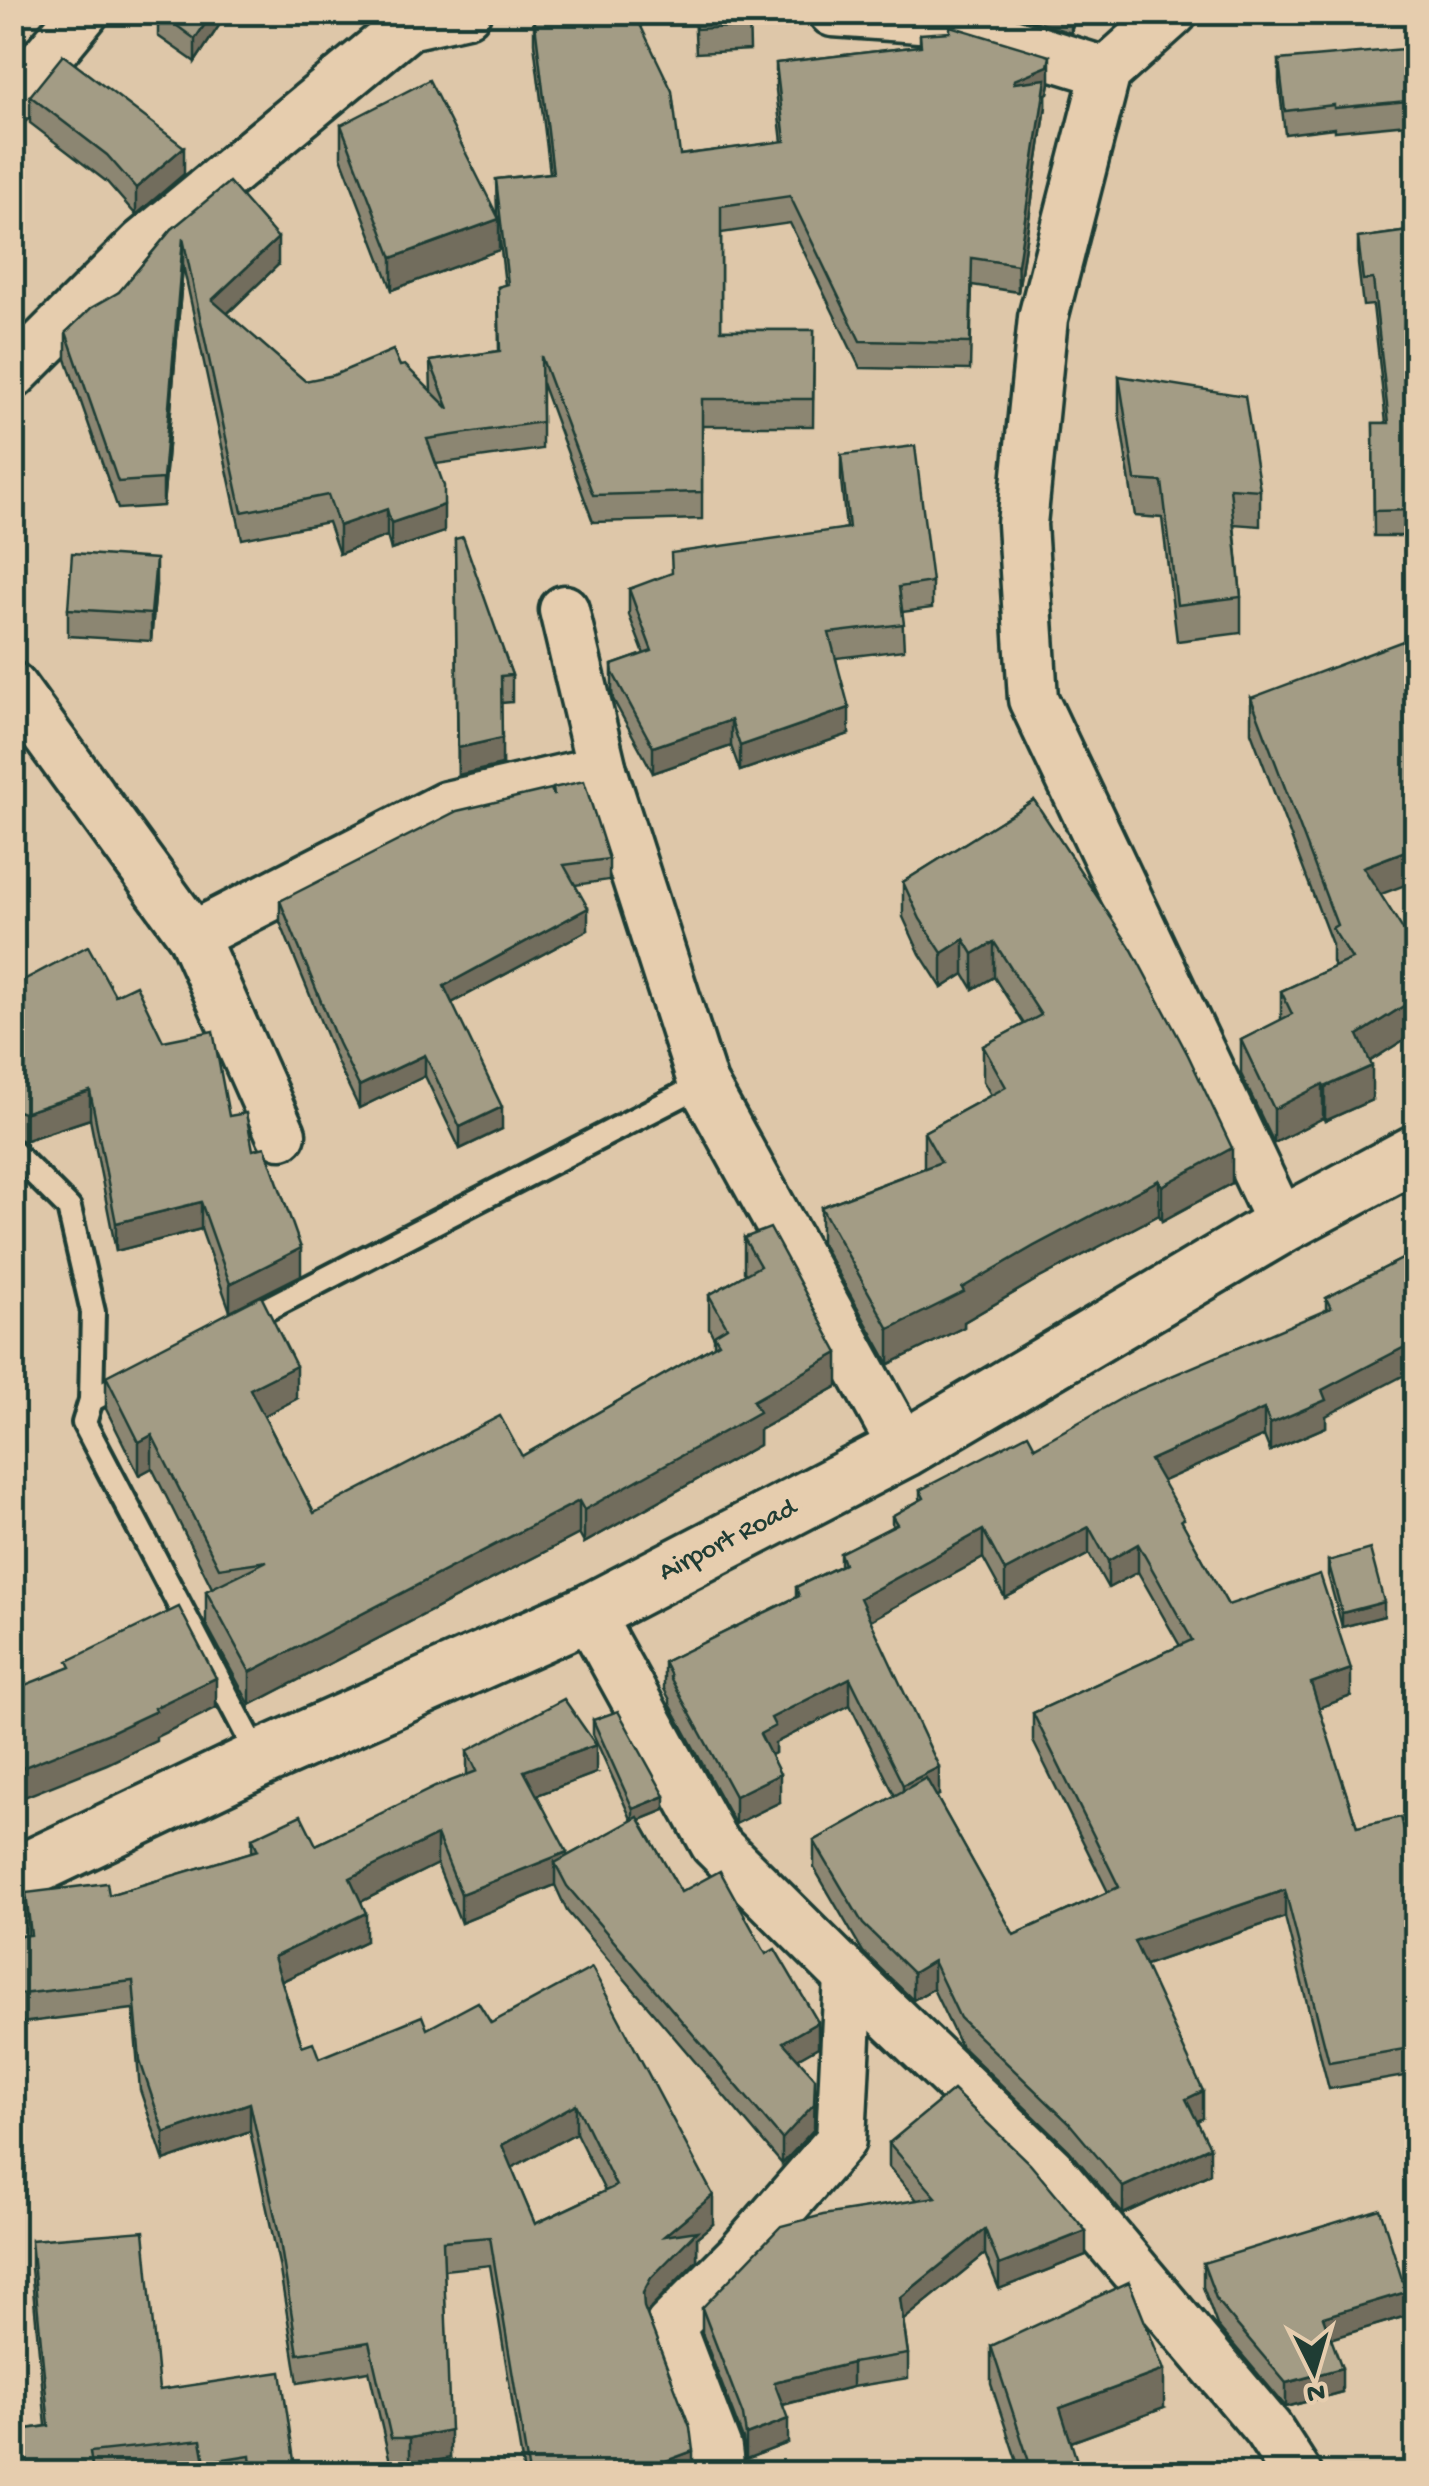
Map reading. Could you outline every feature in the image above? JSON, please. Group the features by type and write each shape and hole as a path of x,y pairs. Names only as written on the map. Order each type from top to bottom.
{"street":[{"path":"12,99 84,12"},
{"path":"12,374 143,244 408,26 466,12"},
{"path":"833,12 934,19 1106,72"},
{"path":"1173,12 1106,72 1044,318 1022,524 1033,699 1282,1225"},
{"path":"564,610 602,770 703,1084 904,1449"},
{"path":"12,687 193,936 281,1134"},
{"path":"193,936 447,806 602,770"},
{"name":"Airport Road","path":"12,1878 260,1758 588,1613 904,1449 1282,1225 1416,1153"},
{"path":"588,1613 715,1844 1050,2170 1268,2430 1297,2474"},
{"path":"720,2474 717,2448 670,2326 739,2257 841,2140 849,1977"}],"lane":[{"path":"213,1337 703,1084"},
{"path":"12,1152 69,1208 93,1312 91,1400 84,1423 260,1758"},
{"path":"91,1400 143,1373"}],"building":[{"path":"158,12 213,12 195,39"},
{"path":"612,12 613,17 635,14 672,91 680,155 785,141 776,63 921,46 920,34 950,32 950,26 1050,56 1048,66 1014,80 1046,79 1018,265 972,258 970,343 860,341 790,196 721,206 721,330 814,330 813,399 702,399 702,492 593,495 541,356 542,422 427,439 444,486 444,505 391,523 387,509 339,526 328,495 242,512 183,238 163,479 118,482 66,332 91,308 119,292 172,229 229,182 278,238 212,300 305,381 334,375 393,350 400,366 405,365 449,409 430,361 500,351 498,287 508,284 496,179 553,173 534,15"},
{"path":"695,12 749,12 750,26 696,29"},
{"path":"1403,49 1407,101 1285,111 1279,60"},
{"path":"63,55 184,147 136,188 107,155 30,96"},
{"path":"429,80 499,219 392,258 341,125"},
{"path":"1416,230 1415,601 1415,510 1374,511 1373,423 1389,423 1373,279 1363,280 1358,238"},
{"path":"1119,376 1245,396 1260,490 1230,488 1241,597 1177,605 1162,482 1135,480"},
{"path":"915,446 932,582 899,587 904,624 829,633 849,708 740,746 731,720 653,747 613,673 612,665 652,651 629,589 672,573 671,553 849,528 841,455"},
{"path":"463,537 512,675 501,676 502,738 458,748 455,539"},
{"path":"72,553 156,559 151,614 68,609"},
{"path":"1411,638 1416,654 1416,847 1363,867 1416,950 1416,998 1358,1035 1372,1066 1325,1087 1323,1084 1274,1109 1241,1040 1292,1014 1281,991 1352,959 1332,928 1337,925 1251,698"},
{"path":"584,781 609,859 564,865 588,908 444,986 502,1107 460,1127 425,1055 359,1086 280,901 457,811 551,789 554,796 553,788"},
{"path":"1034,800 1132,950 1232,1148 1162,1186 1159,1180 1034,1246 962,1288 964,1292 889,1329 821,1207 941,1162 924,1132 1006,1087 983,1046 1041,1015 994,942 973,954 964,939 942,953 903,882"},
{"path":"88,946 115,995 136,985 163,1041 213,1031 229,1116 246,1113 253,1150 265,1147 301,1248 230,1284 201,1202 116,1223 90,1091 23,1113 12,1109 12,977 16,984"},
{"path":"770,1228 838,1353 753,1401 759,1412 584,1510 579,1501 250,1672 206,1591 267,1561 219,1568 152,1435 139,1442 106,1376 261,1296 296,1366 250,1389 314,1513 500,1416 522,1456 719,1343 714,1335 727,1327 709,1295 760,1266 744,1238"},
{"path":"1416,1252 1416,1341 1322,1390 1326,1400 1270,1424 1264,1409 1150,1460 1228,1605 1320,1574 1351,1669 1311,1683 1357,1827 1401,1817 1412,1861 1416,1861 1416,2047 1329,2062 1285,1890 1134,1941 1203,2091 1186,2099 1210,2147 1123,2187 1069,2123 960,2018 933,1961 913,1973 863,1924 814,1841 926,1778 1014,1935 1119,1887 1033,1713 1192,1640 1138,1544 1108,1561 1089,1527 1005,1571 983,1530 860,1598 939,1767 903,1785 850,1678 771,1718 775,1726 760,1734 780,1774 735,1796 664,1662 799,1596 796,1587 844,1564 840,1553 897,1524 892,1516 924,1498 920,1490 1028,1434 1035,1447 1129,1394 1331,1308 1326,1298"},
{"path":"1370,1549 1384,1602 1342,1613 1328,1561"},
{"path":"179,1607 216,1678 107,1734 12,1772 12,1690 71,1667 68,1661"},
{"path":"564,1699 596,1745 524,1771 567,1852 461,1894 437,1835 350,1878 366,1913 274,1957 302,2046 313,2042 319,2058 422,2016 427,2029 478,2002 491,2023 592,1968 713,2195 664,2236 697,2231 651,2278 643,2293 644,2307 690,2427 693,2451 663,2462 666,2474 529,2474 490,2237 443,2241 450,2430 391,2438 369,2342 298,2354 279,2235 250,2103 164,2133 140,2061 133,1981 12,1995 12,1937 31,1935 26,1893 107,1883 109,1895 258,1850 252,1838 301,1815 316,1845 435,1787 477,1771 467,1751","holes":["576,2104 616,2186 535,2224 502,2145"]},
{"path":"618,1711 665,1796 633,1809 593,1720"},
{"path":"638,1817 681,1892 720,1871 766,1954 775,1949 818,2022 783,2042 815,2078 814,2104 782,2139 567,1886 555,1863"},
{"path":"953,2090 1030,2164 1086,2231 999,2265 985,2229 900,2298 908,2354 774,2382 788,2419 746,2435 743,2415 702,2308 781,2226 823,2215 936,2197 889,2143"},
{"path":"1380,2209 1406,2292 1323,2317 1342,2368 1286,2383 1217,2301 1203,2263"},
{"path":"144,2231 159,2390 281,2372 296,2474 252,2474 250,2455 205,2462 201,2440 90,2452 93,2474 24,2474 20,2430 49,2426 31,2240"},
{"path":"1129,2282 1164,2370 1060,2408 1077,2461 1033,2474 991,2346"}]}
